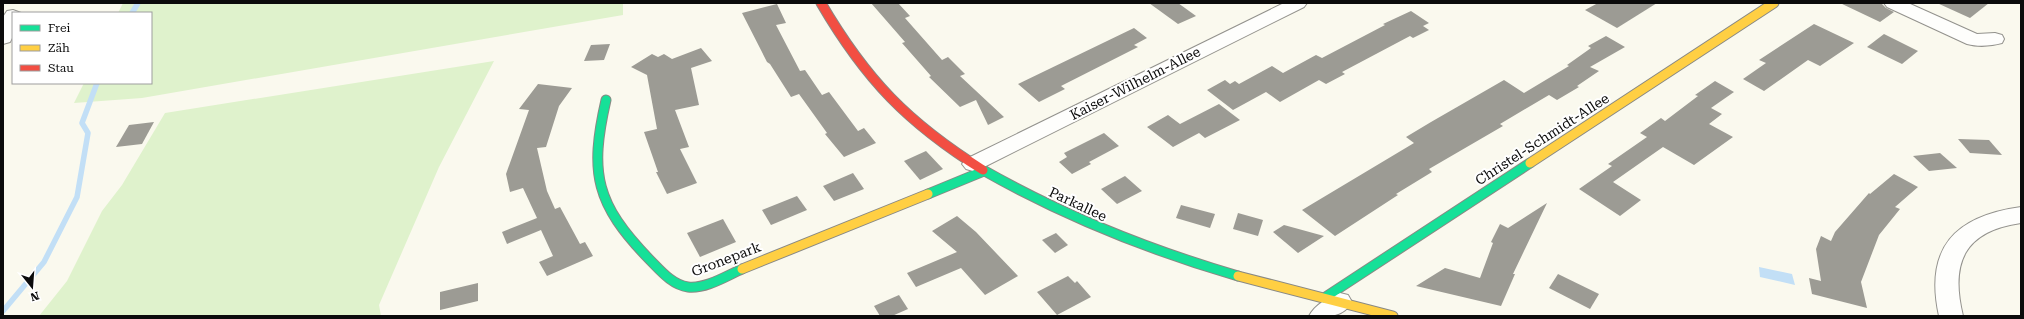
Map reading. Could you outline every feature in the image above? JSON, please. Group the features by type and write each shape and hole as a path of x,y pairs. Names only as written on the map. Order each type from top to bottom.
{"street":[{"name":"Parkallee","path":"821,3 850,50 879,87 917,123 978,168 1049,208 1117,237 1192,263 1328,306 1393,316"},
{"name":"Kaiser-Wilhelm-Allee","path":"978,168 1298,3"},
{"name":"Christel-Schmidt-Allee","path":"1328,306 1774,3"},
{"path":"1893,3 1974,40 1995,39"},
{"path":"3,38 12,16"},
{"name":"Gronepark","path":"606,100 597,136 596,154 597,172 604,199 613,217 632,242 674,282 685,288 702,285 978,168"},
{"path":"1951,316 1946,290 1946,277 1948,265 1958,245 1965,236 1985,224 2008,217 2021,215"}],"green space":[{"path":"123,3 623,3 623,15 142,98 74,103 84,84 152,84 152,12 118,12"},
{"path":"494,61 439,167 379,305 381,316 39,316 67,281 102,211 122,185 165,113"}],"water":[{"path":"1759,267 1792,274 1795,285 1760,277"}],"building":[{"path":"871,3 898,3 910,16 905,18 942,60 948,57 965,74 960,76 1004,117 988,125 976,100 960,107 929,77 931,76 902,43 905,42"},
{"path":"1149,3 1178,3 1196,16 1178,24"},
{"path":"1598,3 1657,3 1617,28 1585,10"},
{"path":"1840,3 1881,3 1886,8 1894,12 1880,22"},
{"path":"1937,3 1989,3 1970,18"},
{"path":"777,4 786,23 776,25 800,71 805,70 822,95 829,92 858,131 864,128 876,143 844,157 825,134 827,133 799,94 791,97 770,64 767,62 742,13"},
{"path":"1411,11 1429,23 1423,26 1429,30 1413,38 1410,36 1342,72 1345,74 1326,84 1319,80 1280,102 1266,92 1233,110 1207,90 1225,80 1230,84 1235,81 1239,84 1272,66 1283,73 1316,55 1322,58 1385,25 1383,24"},
{"path":"1814,24 1854,43 1820,66 1808,60 1764,91 1743,79 1766,63 1759,60"},
{"path":"1134,28 1147,38 1134,45 1138,47 1061,86 1065,89 1039,102 1018,84"},
{"path":"1884,34 1918,51 1902,64 1867,47"},
{"path":"1606,36 1625,47 1590,67 1599,71 1577,86 1579,87 1557,100 1549,95 1500,124 1503,126 1429,169 1432,172 1396,194 1398,195 1335,236 1302,210 1414,143 1406,137 1504,80 1524,93 1569,66 1567,65 1591,48 1588,46"},
{"path":"610,44 604,60 584,61 591,45"},
{"path":"701,48 712,61 691,68 699,105 675,110 689,147 680,149 697,183 667,194 656,172 658,172 644,132 657,129 647,75 631,67 652,54 658,57 664,54 672,59"},
{"path":"1715,81 1734,92 1711,108 1722,114 1709,124 1733,137 1694,165 1663,147 1613,182 1641,200 1620,216 1579,189 1612,166 1608,164 1647,137 1640,133 1661,118 1665,121 1698,96 1695,95"},
{"path":"538,84 572,88 559,106 546,147 537,148 547,191 555,209 560,207 580,244 585,242 593,256 547,276 539,262 553,256 541,230 507,244 502,232 537,218 523,188 510,192 506,174 529,110 519,109"},
{"path":"1219,104 1240,120 1205,138 1199,133 1173,147 1147,127 1168,115 1180,124"},
{"path":"154,122 142,144 116,147 129,125"},
{"path":"1104,133 1119,146 1089,162 1091,164 1072,174 1059,162 1067,157 1064,153"},
{"path":"1958,139 1989,140 2002,155 1970,153"},
{"path":"926,151 943,169 920,180 904,161"},
{"path":"1940,153 1957,168 1929,171 1913,156"},
{"path":"853,173 864,189 834,201 823,186"},
{"path":"1894,174 1918,187 1895,207 1900,209 1879,235 1861,282 1867,308 1812,294 1809,278 1821,281 1816,249 1821,236 1831,241 1835,232 1869,193 1870,194"},
{"path":"1125,176 1142,191 1117,204 1101,189"},
{"path":"797,196 807,210 771,225 762,210"},
{"path":"1547,203 1513,274 1515,274 1501,306 1416,286 1445,268 1480,278 1493,243 1491,242 1500,224 1508,228"},
{"path":"1181,205 1215,214 1210,228 1176,218"},
{"path":"1238,213 1263,220 1258,236 1233,229"},
{"path":"957,216 976,232 1018,276 985,295 961,268 916,287 907,273 957,252 932,231"},
{"path":"723,219 736,242 700,257 687,233"},
{"path":"1284,225 1324,236 1298,253 1273,232"},
{"path":"1056,233 1068,245 1055,253 1042,240"},
{"path":"1558,274 1599,294 1590,309 1549,288"},
{"path":"1068,276 1075,283 1077,281 1091,297 1057,315 1037,292"},
{"path":"478,283 478,301 440,310 440,292"},
{"path":"899,295 908,309 892,316 880,316 874,306"}],"waterway":[{"path":"133,12 138,3"},
{"path":"3,311 44,262 77,197 88,133 82,123 97,84"}],"traffic: fast":[{"path":"606,100 597,148 597,169 601,188 608,206 618,224 632,242 672,281 683,286 695,287 709,284 742,269"},
{"path":"1324,298 1530,163"},
{"path":"983,170 1075,218 1171,256 1238,276"},
{"path":"928,194 984,171"}],"traffic: slow":[{"path":"1530,163 1774,3"},
{"path":"742,269 928,194"},
{"path":"1238,276 1393,316"}],"traffic: jam":[{"path":"821,3 852,53 884,92 914,121 948,147 983,170"}]}
